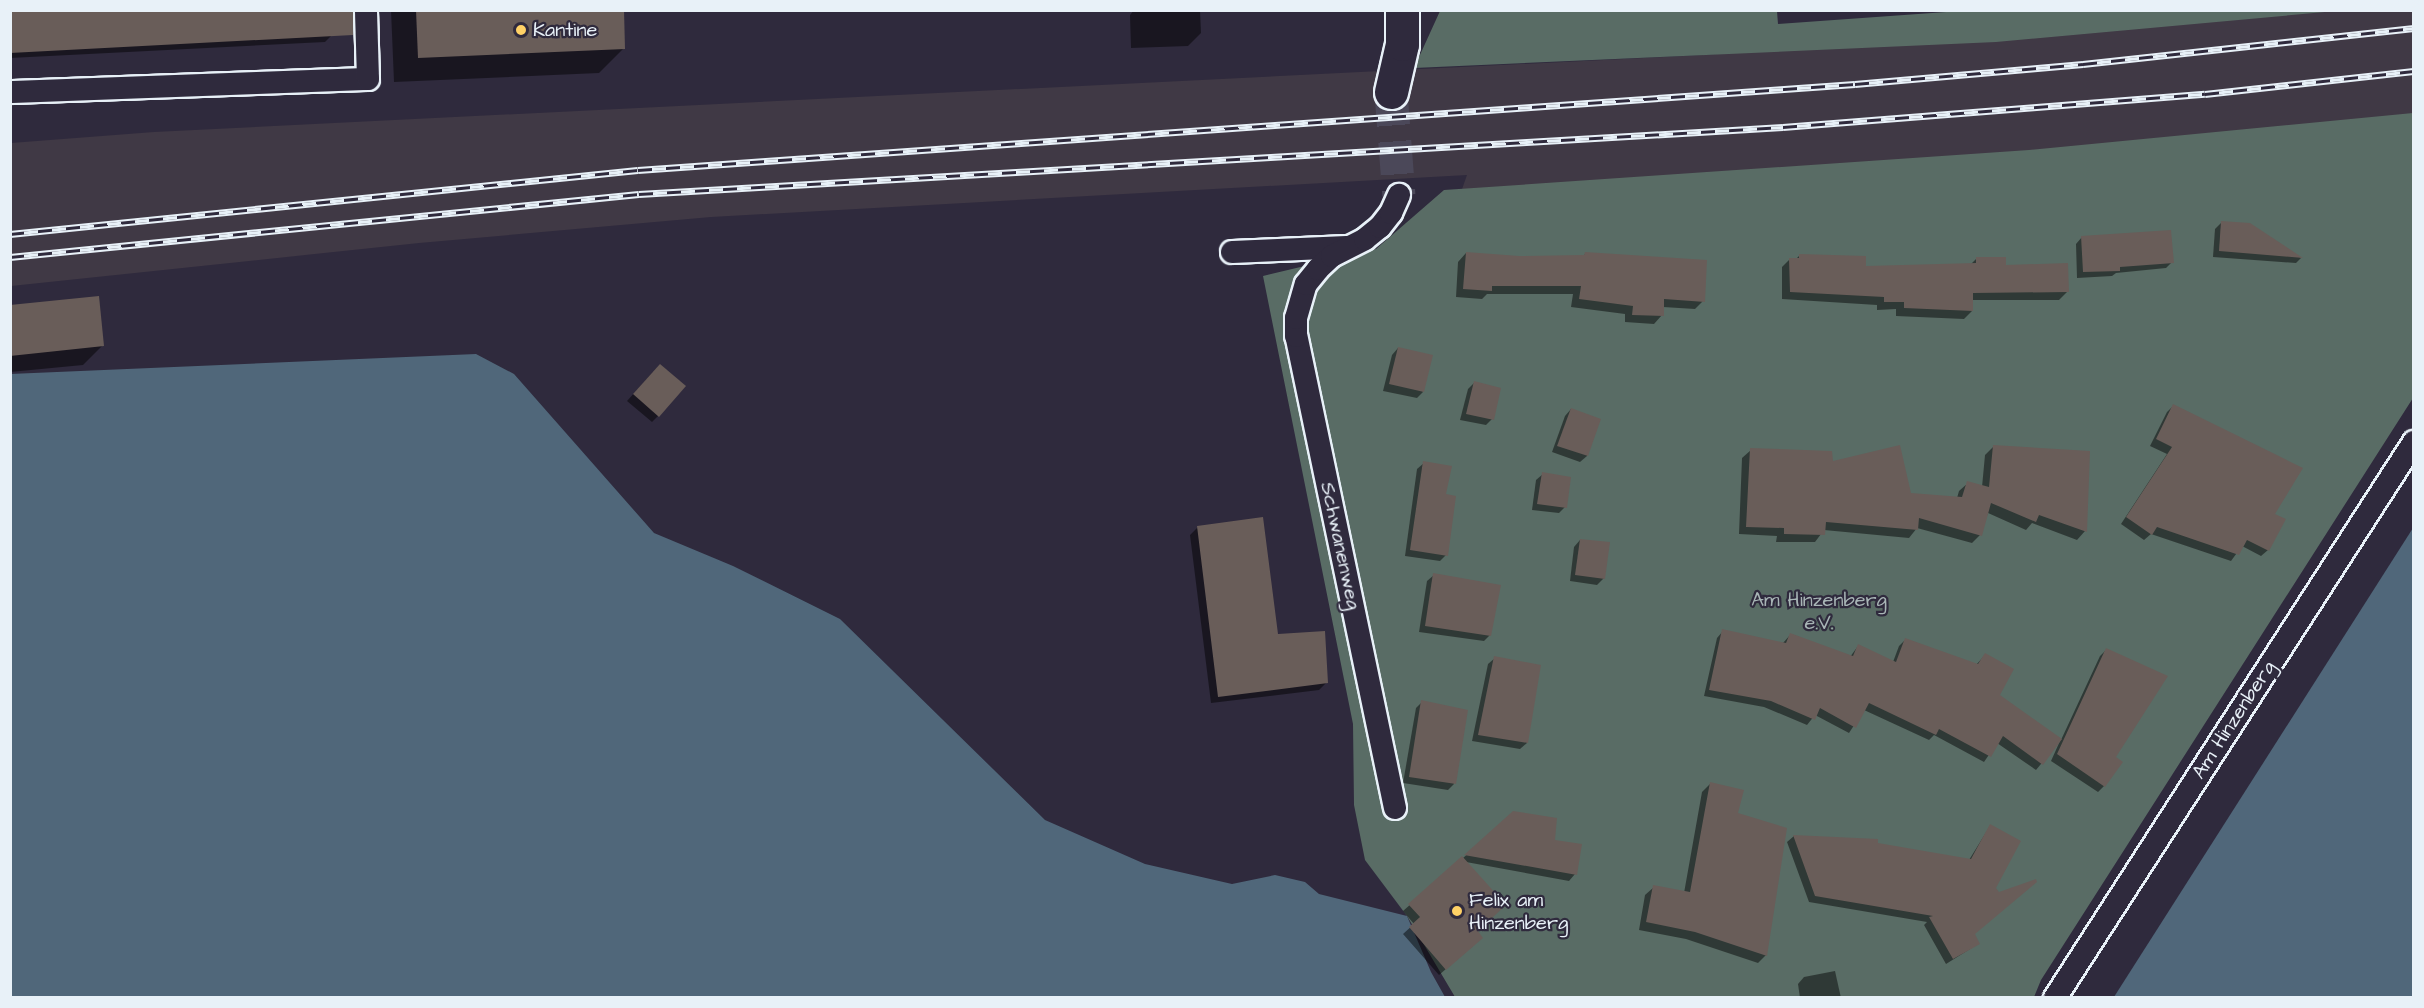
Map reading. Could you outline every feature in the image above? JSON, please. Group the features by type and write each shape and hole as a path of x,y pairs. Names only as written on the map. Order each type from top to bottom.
{"street":[{"path":"1392,92 1402,44 1402,10"}],"lane":[{"path":"10,92 368,79 366,10"},
{"path":"1232,252 1349,247 1365,239 1380,227 1391,213 1399,195"},
{"name":"Schwanenweg","path":"1349,247 1332,256 1306,285 1296,318 1296,336 1395,808"},
{"name":"Am Hinzenberg","path":"2055,998 2414,442"}],"shaded area":[{"path":"2326,11 2413,11 2413,198 1442,246 1467,175 711,217 419,243 11,286 11,143 154,132 1704,55"}],"green space":[{"path":"1974,10 2336,11 1996,42 1414,68 1440,11 1777,11 1778,24"},
{"name":"Am Hinzenberg e.V.","path":"2413,113 2413,398 2041,980 2034,997 1455,997 1407,916 1365,860 1354,805 1353,724 1263,276 1376,249 1444,190 2029,150"}],"water":[{"path":"476,354 514,374 654,533 733,566 840,619 1045,820 1145,864 1232,884 1275,875 1305,882 1319,894 1407,916 1431,972 1445,997 11,997 10,374"},
{"path":"2413,528 2413,997 2114,997"}],"building":[{"path":"10,10 353,10 353,35 10,53"},
{"name":"Kantine","path":"416,10 624,10 625,49 418,58"},
{"path":"2221,221 2250,223 2303,258 2219,251"},
{"path":"2171,230 2174,263 2120,267 2120,271 2083,272 2081,236"},
{"path":"1466,252 1519,256 1584,255 1585,252 1707,260 1705,302 1664,299 1664,316 1632,315 1633,306 1579,299 1581,286 1492,286 1492,291 1463,289"},
{"path":"1799,254 1866,256 1866,266 1976,263 1976,257 2006,257 2006,265 2068,263 2069,292 1973,293 1973,311 1904,308 1904,302 1884,302 1884,297 1790,292 1789,258 1799,258"},
{"path":"99,296 104,346 10,356 10,305"},
{"path":"1398,347 1433,355 1424,392 1389,384"},
{"path":"660,364 686,386 659,417 633,394"},
{"path":"1474,381 1501,388 1494,420 1466,414"},
{"path":"2173,404 2303,468 2275,514 2286,519 2269,551 2247,540 2239,555 2157,527 2152,535 2126,517 2172,447 2156,439"},
{"path":"1571,408 1601,419 1588,456 1557,446"},
{"path":"1900,445 1911,493 1962,497 1967,481 1989,487 1993,445 2090,451 2087,532 2039,515 2036,522 1991,503 1982,536 1919,518 1918,530 1826,522 1825,535 1784,534 1784,528 1746,527 1750,448 1832,451 1833,461"},
{"path":"1423,461 1452,466 1446,494 1456,496 1448,556 1410,550"},
{"path":"1542,472 1571,477 1567,508 1537,504"},
{"path":"1263,517 1278,634 1325,631 1328,683 1218,697 1197,526"},
{"path":"1580,539 1610,542 1605,579 1575,575"},
{"path":"1433,573 1501,585 1491,636 1425,626"},
{"path":"1722,629 1786,643 1790,633 1853,656 1858,644 1896,662 1905,638 1978,664 1985,653 2014,669 2000,695 2062,739 2043,765 2003,736 1991,757 1939,729 1936,735 1869,703 1856,728 1820,708 1815,720 1771,701 1709,690"},
{"path":"2106,648 2168,676 2116,757 2123,762 2105,787 2057,754"},
{"path":"1494,656 1541,665 1528,743 1478,735"},
{"path":"1421,700 1468,710 1456,784 1409,777"},
{"path":"1710,782 1744,790 1738,813 1787,828 1767,956 1695,932 1646,922 1653,885 1690,892"},
{"path":"1513,811 1557,818 1555,840 1582,844 1577,875 1464,855"},
{"path":"1990,824 2021,841 1996,888 1999,892 2036,879 2037,882 1975,934 1980,944 1953,959 1929,917 1933,916 1815,896 1793,835 1878,839 1878,843 1971,859"},
{"name":"Felix am Hinzenberg","path":"1462,856 1506,905 1478,931 1483,938 1446,970 1409,927 1420,917 1408,904"}],"tunnel":[{"path":"1391,92 1399,195"}],"railway":[{"path":"10,234 638,170 1855,84 2083,64 2414,28"},
{"path":"10,257 639,194 1783,127 2205,94 2414,71"}],"place":[{"name":"Kantine","path":"521,30"},
{"name":"Felix am Hinzenberg","path":"1457,911"}]}
